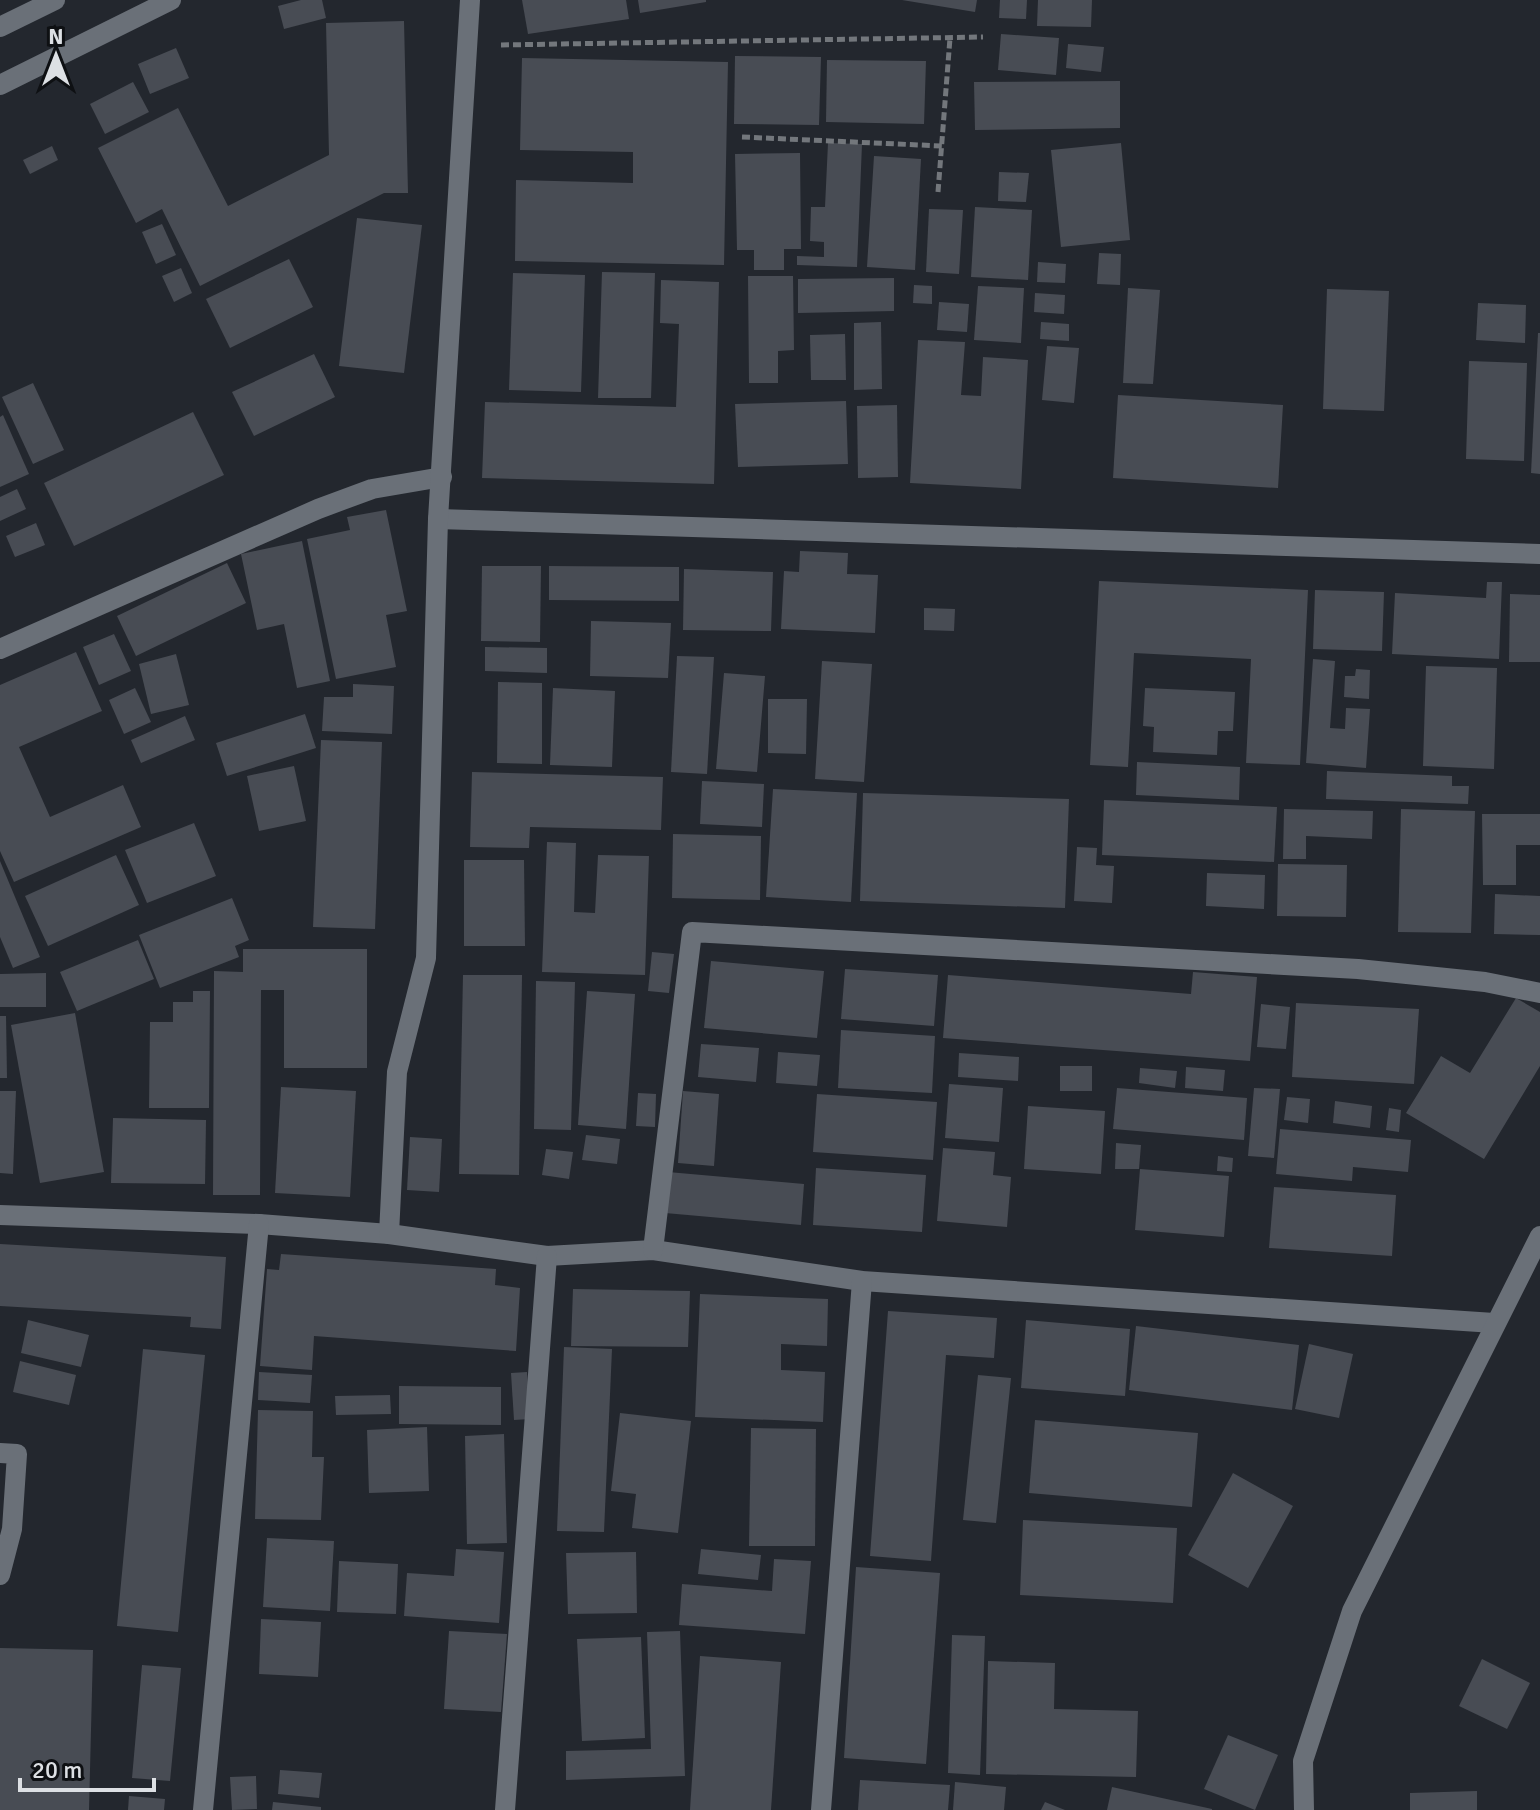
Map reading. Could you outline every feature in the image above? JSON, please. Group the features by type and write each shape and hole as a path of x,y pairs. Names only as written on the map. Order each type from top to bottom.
{"street":[{"path":"0,27 55,0"},
{"path":"0,85 171,0"},
{"path":"389,1234 397,1072 426,958 438,519 470,0"},
{"path":"0,649 318,509 372,489 442,477"},
{"path":"438,519 1540,554"},
{"path":"653,1250 692,932 1358,969 1485,982 1540,993"},
{"path":"0,1215 259,1224 389,1234 547,1256 653,1250 862,1281 1494,1323"},
{"path":"203,1810 259,1224"},
{"path":"1304,1810 1303,1761 1352,1611 1540,1236"},
{"path":"505,1810 547,1256"},
{"path":"821,1810 862,1281"},
{"path":"0,1453 17,1454 12,1529 0,1575"}],"path":[{"path":"468,46 983,37"},
{"path":"938,192 950,38"},
{"path":"742,137 942,146"}],"building":[{"path":"301,0 322,0 326,18 284,29 278,6"},
{"path":"522,0 626,0 629,19 528,34"},
{"path":"638,0 706,0 706,2 640,13"},
{"path":"902,0 977,0 975,12"},
{"path":"1000,0 1027,0 1026,19 999,18"},
{"path":"1038,0 1092,0 1091,27 1037,26"},
{"path":"404,21 408,193 384,193 200,286 162,209 136,223 98,148 178,108 228,206 329,155 326,23"},
{"path":"1001,34 1059,38 1056,75 998,70"},
{"path":"1068,44 1104,47 1101,72 1066,68"},
{"path":"176,48 189,78 150,94 138,64"},
{"path":"735,56 821,57 819,125 734,124"},
{"path":"522,58 728,62 724,265 515,261 516,180 633,183 633,152 520,150"},
{"path":"827,60 926,61 924,124 826,122"},
{"path":"1120,81 1120,128 975,130 974,82"},
{"path":"133,82 149,112 105,134 90,104"},
{"path":"828,143 862,144 857,267 797,265 797,256 824,257 824,242 810,241 811,207 825,207"},
{"path":"1121,143 1130,240 1061,247 1051,150"},
{"path":"52,146 58,160 30,174 23,160"},
{"path":"800,153 801,249 784,249 784,270 754,270 754,250 737,250 735,154"},
{"path":"874,156 921,159 915,270 867,267"},
{"path":"999,172 1029,173 1026,202 998,201"},
{"path":"975,207 1032,210 1028,280 971,277"},
{"path":"929,209 963,210 959,274 926,272"},
{"path":"357,218 422,225 404,373 339,366"},
{"path":"162,224 176,255 156,264 142,232"},
{"path":"1099,253 1121,254 1120,285 1097,284"},
{"path":"289,259 313,307 230,348 206,299"},
{"path":"1038,262 1066,264 1065,283 1037,282"},
{"path":"181,268 192,293 174,302 162,276"},
{"path":"602,272 655,273 651,398 598,398"},
{"path":"513,273 585,275 581,392 509,390"},
{"path":"748,276 793,276 794,350 778,351 778,383 749,383"},
{"path":"894,278 894,311 798,313 798,279"},
{"path":"661,280 719,282 714,484 482,478 485,402 676,407 679,324 660,323"},
{"path":"914,285 932,286 932,304 913,303"},
{"path":"978,286 1024,288 1021,343 974,340"},
{"path":"1128,288 1160,290 1153,384 1123,383"},
{"path":"1327,289 1389,291 1384,411 1323,409"},
{"path":"1035,293 1065,295 1064,314 1034,312"},
{"path":"939,302 969,304 967,332 937,330"},
{"path":"1478,303 1526,305 1525,343 1476,340"},
{"path":"881,322 882,389 854,390 854,323"},
{"path":"1041,322 1069,324 1069,341 1040,339"},
{"path":"1540,333 1540,474 1531,473"},
{"path":"845,334 846,380 811,380 810,335"},
{"path":"918,340 965,342 961,395 981,396 983,357 1028,360 1021,489 910,483"},
{"path":"1047,346 1079,348 1074,403 1042,400"},
{"path":"314,354 335,397 254,436 232,392"},
{"path":"1469,361 1527,363 1524,461 1466,459"},
{"path":"33,383 64,450 33,464 2,397"},
{"path":"1118,395 1283,405 1278,488 1113,478"},
{"path":"846,401 848,464 738,467 735,404"},
{"path":"897,405 898,477 858,478 857,406"},
{"path":"193,412 224,475 74,546 44,483"},
{"path":"3,415 29,474 0,487 0,417"},
{"path":"17,489 26,509 0,521 0,497"},
{"path":"386,510 407,611 386,615 396,667 336,679 307,539 350,530 347,517"},
{"path":"36,523 45,545 15,557 6,536"},
{"path":"302,541 330,681 297,688 284,624 257,630 241,554"},
{"path":"800,551 848,553 847,574 878,575 875,633 781,629 784,571 799,572"},
{"path":"227,563 246,603 136,656 117,616"},
{"path":"482,566 541,566 540,642 481,641"},
{"path":"549,566 679,567 679,601 549,600"},
{"path":"684,569 773,572 771,631 683,630"},
{"path":"1099,581 1308,590 1300,765 1246,763 1251,659 1134,653 1128,767 1090,765"},
{"path":"1487,582 1502,582 1499,659 1392,654 1395,593 1486,598"},
{"path":"1315,590 1384,592 1382,651 1313,649"},
{"path":"1510,594 1540,595 1540,662 1509,662"},
{"path":"924,608 955,609 954,631 924,630"},
{"path":"591,621 671,623 668,678 590,676"},
{"path":"114,634 131,671 99,685 83,647"},
{"path":"485,647 547,648 547,673 485,671"},
{"path":"76,652 102,711 19,747 50,817 123,785 141,827 14,882 0,851 0,685"},
{"path":"176,654 189,705 151,714 139,664"},
{"path":"677,656 714,657 707,774 671,772"},
{"path":"1313,659 1335,661 1330,728 1345,729 1346,708 1370,709 1366,768 1306,763"},
{"path":"822,661 872,664 864,782 815,779"},
{"path":"1426,666 1497,668 1494,769 1423,766"},
{"path":"1356,669 1370,670 1369,699 1344,697 1345,676 1355,676"},
{"path":"724,673 765,676 757,772 716,769"},
{"path":"498,682 542,683 542,764 497,763"},
{"path":"353,684 394,686 392,734 322,731 324,697 353,697"},
{"path":"135,688 151,722 124,734 109,700"},
{"path":"553,688 615,691 612,767 550,765"},
{"path":"1145,688 1235,692 1233,731 1218,731 1217,755 1153,752 1154,727 1143,726"},
{"path":"768,699 807,699 806,754 768,753"},
{"path":"305,714 316,748 227,776 216,743"},
{"path":"185,716 195,740 141,763 131,740"},
{"path":"321,740 382,742 375,929 313,927"},
{"path":"1137,762 1240,767 1239,800 1136,795"},
{"path":"294,766 306,821 259,831 247,776"},
{"path":"1327,771 1452,776 1452,786 1469,786 1468,804 1326,799"},
{"path":"472,772 663,777 661,830 530,827 529,848 470,847"},
{"path":"702,781 764,784 762,827 700,824"},
{"path":"773,789 857,793 851,902 766,897"},
{"path":"863,793 1069,799 1065,908 860,901"},
{"path":"1104,800 1277,807 1274,862 1102,855"},
{"path":"1284,809 1373,811 1372,839 1306,836 1306,859 1283,859"},
{"path":"1401,809 1475,811 1471,933 1398,932"},
{"path":"1482,814 1540,814 1540,845 1516,845 1516,885 1483,885"},
{"path":"194,823 216,876 147,903 125,850"},
{"path":"673,834 761,836 760,900 672,898"},
{"path":"547,842 576,843 574,912 595,913 598,855 649,856 645,975 542,972"},
{"path":"1077,847 1097,848 1096,865 1114,866 1112,903 1074,901"},
{"path":"116,855 139,905 48,946 25,896"},
{"path":"464,860 524,860 525,946 464,946"},
{"path":"0,861 40,957 13,968 0,937"},
{"path":"1278,864 1347,865 1346,917 1277,916"},
{"path":"1207,873 1265,875 1264,909 1206,906"},
{"path":"1495,894 1540,896 1540,935 1494,934"},
{"path":"232,898 249,940 235,946 239,957 160,988 139,935"},
{"path":"138,940 154,979 77,1011 60,972"},
{"path":"243,949 367,949 367,1068 284,1068 284,990 261,990 260,1195 213,1195 214,971 243,972"},
{"path":"652,952 674,954 669,993 648,991"},
{"path":"711,961 824,971 817,1038 704,1028"},
{"path":"845,969 938,975 934,1026 841,1019"},
{"path":"1193,972 1257,977 1250,1061 943,1038 948,975 1191,994"},
{"path":"46,973 46,1007 0,1007 0,974"},
{"path":"463,975 522,975 519,1175 459,1174"},
{"path":"536,981 575,982 571,1130 534,1129"},
{"path":"193,991 210,991 209,1108 149,1108 150,1022 173,1022 173,1002 193,1002"},
{"path":"587,991 635,994 626,1129 578,1125"},
{"path":"1516,998 1540,1012 1540,1066 1484,1159 1406,1113 1441,1056 1470,1073"},
{"path":"1296,1003 1419,1009 1414,1084 1292,1077"},
{"path":"1261,1004 1290,1007 1286,1049 1257,1047"},
{"path":"75,1013 104,1172 40,1183 11,1025"},
{"path":"0,1016 6,1016 7,1078 0,1078"},
{"path":"841,1030 935,1036 932,1093 838,1088"},
{"path":"701,1044 759,1048 756,1082 698,1077"},
{"path":"778,1052 820,1055 817,1086 776,1083"},
{"path":"959,1053 1019,1057 1018,1081 958,1077"},
{"path":"1060,1066 1092,1066 1092,1091 1060,1091"},
{"path":"1186,1067 1225,1070 1223,1091 1185,1088"},
{"path":"1140,1068 1177,1071 1175,1088 1139,1083"},
{"path":"949,1084 1003,1088 999,1142 945,1138"},
{"path":"281,1087 356,1091 350,1197 275,1193"},
{"path":"1117,1088 1247,1098 1244,1140 1113,1129"},
{"path":"1254,1088 1280,1089 1274,1158 1248,1156"},
{"path":"0,1091 16,1091 13,1174 0,1173"},
{"path":"683,1091 719,1094 714,1166 678,1163"},
{"path":"638,1093 656,1094 655,1127 636,1126"},
{"path":"817,1094 937,1102 933,1160 813,1152"},
{"path":"1287,1097 1310,1099 1308,1123 1284,1120"},
{"path":"1335,1101 1372,1106 1370,1128 1333,1123"},
{"path":"1028,1106 1105,1111 1101,1174 1024,1169"},
{"path":"1389,1108 1401,1110 1399,1132 1386,1130"},
{"path":"113,1118 206,1120 205,1184 111,1183"},
{"path":"1280,1129 1411,1140 1408,1172 1353,1167 1352,1181 1276,1174"},
{"path":"586,1135 620,1139 617,1164 582,1160"},
{"path":"410,1137 442,1139 439,1192 407,1190"},
{"path":"1116,1143 1141,1145 1139,1169 1115,1169"},
{"path":"943,1148 995,1152 993,1175 1011,1177 1007,1227 937,1221"},
{"path":"546,1149 573,1152 569,1179 542,1175"},
{"path":"1218,1156 1233,1158 1232,1172 1217,1171"},
{"path":"816,1168 926,1175 922,1232 813,1225"},
{"path":"1140,1169 1229,1176 1224,1237 1135,1230"},
{"path":"668,1172 804,1184 801,1225 665,1213"},
{"path":"1274,1187 1396,1195 1392,1256 1269,1248"},
{"path":"0,1244 226,1257 221,1329 190,1327 191,1317 0,1306"},
{"path":"281,1254 496,1269 495,1285 520,1288 516,1351 314,1336 312,1370 260,1366 267,1269 279,1270"},
{"path":"573,1289 690,1291 688,1347 571,1346"},
{"path":"700,1294 828,1299 827,1346 781,1344 781,1370 825,1372 823,1422 695,1417"},
{"path":"888,1311 997,1318 994,1358 946,1355 931,1561 870,1556"},
{"path":"28,1320 89,1335 81,1367 21,1353"},
{"path":"1026,1320 1130,1329 1125,1396 1021,1388"},
{"path":"1136,1326 1299,1345 1292,1410 1129,1390"},
{"path":"1309,1344 1353,1354 1339,1418 1295,1409"},
{"path":"564,1347 612,1349 604,1532 557,1531"},
{"path":"143,1349 205,1355 178,1632 117,1626"},
{"path":"20,1361 76,1375 69,1405 13,1392"},
{"path":"259,1372 312,1375 310,1403 258,1400"},
{"path":"527,1372 530,1419 514,1420 511,1373"},
{"path":"978,1375 1011,1378 996,1523 963,1520"},
{"path":"399,1386 501,1387 501,1425 399,1424"},
{"path":"390,1395 391,1414 336,1415 335,1396"},
{"path":"258,1410 313,1411 312,1457 324,1457 321,1520 255,1519"},
{"path":"620,1413 691,1421 678,1533 632,1528 636,1494 611,1491"},
{"path":"1035,1420 1198,1433 1192,1507 1029,1493"},
{"path":"427,1427 429,1491 369,1493 367,1430"},
{"path":"751,1428 816,1429 815,1546 749,1546"},
{"path":"504,1434 507,1543 467,1544 465,1436"},
{"path":"1233,1473 1293,1506 1248,1588 1188,1555"},
{"path":"1023,1520 1177,1528 1173,1603 1020,1595"},
{"path":"267,1538 334,1541 330,1611 263,1607"},
{"path":"456,1549 504,1552 499,1623 404,1616 407,1573 454,1576"},
{"path":"701,1549 761,1555 758,1580 698,1574"},
{"path":"636,1552 637,1613 568,1614 566,1553"},
{"path":"774,1559 811,1561 805,1634 679,1625 682,1584 772,1591"},
{"path":"339,1561 398,1564 396,1614 337,1612"},
{"path":"856,1567 940,1573 926,1764 844,1758"},
{"path":"261,1619 321,1622 318,1677 259,1674"},
{"path":"449,1631 507,1634 501,1712 444,1709"},
{"path":"680,1631 685,1776 566,1780 566,1751 651,1749 647,1632"},
{"path":"952,1635 985,1636 980,1775 948,1773"},
{"path":"641,1637 645,1738 582,1741 577,1639"},
{"path":"0,1648 93,1650 89,1810 0,1810"},
{"path":"700,1656 781,1662 771,1810 690,1810"},
{"path":"1482,1659 1530,1683 1507,1729 1459,1706"},
{"path":"988,1661 1055,1663 1054,1709 1138,1711 1136,1777 986,1774"},
{"path":"142,1665 181,1668 170,1781 132,1778"},
{"path":"1228,1735 1278,1755 1255,1810 1204,1789"},
{"path":"280,1770 322,1773 319,1798 278,1794"},
{"path":"256,1776 257,1809 232,1810 230,1777"},
{"path":"860,1780 950,1785 948,1810 858,1810"},
{"path":"955,1782 1006,1787 1004,1810 953,1810"},
{"path":"1112,1787 1212,1809 1212,1810 1107,1810"},
{"path":"1477,1791 1477,1810 1410,1810 1410,1793"},
{"path":"129,1796 165,1799 164,1810 128,1810"},
{"path":"273,1802 321,1807 321,1810 272,1810"},
{"path":"1045,1802 1065,1810 1041,1810"}]}
